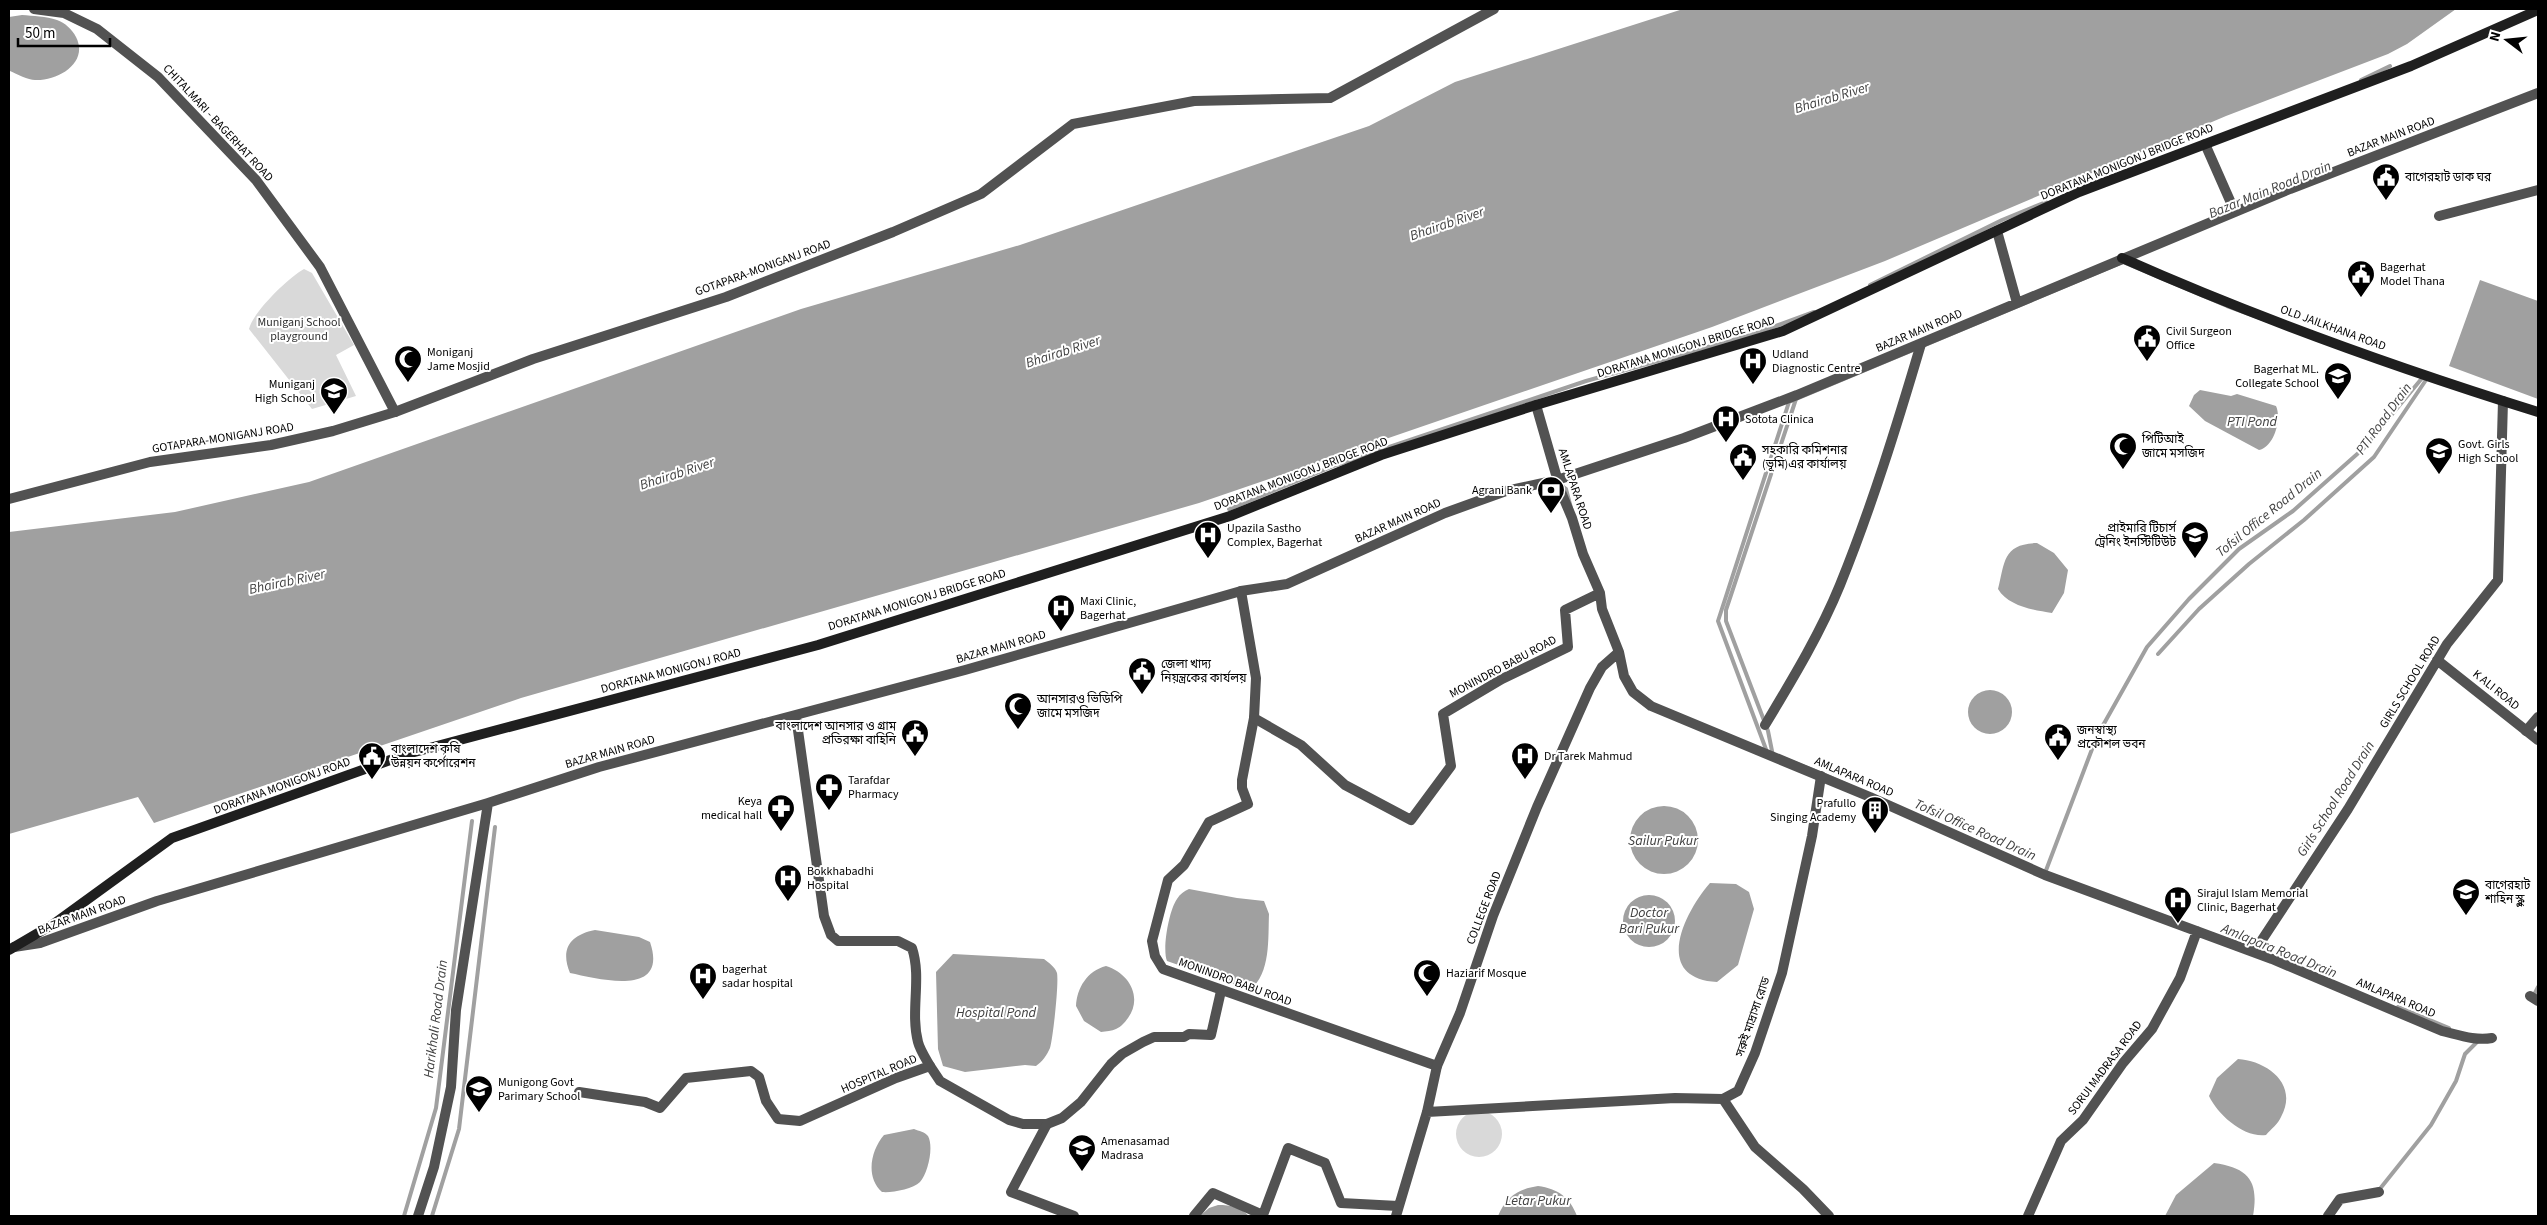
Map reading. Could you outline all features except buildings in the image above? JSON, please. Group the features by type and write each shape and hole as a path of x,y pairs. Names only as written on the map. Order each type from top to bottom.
{"main road":[{"name":"DORATANA MONIGONJ BRIDGE ROAD","path":"818,644 1230,516 1381,455 1536,405 1783,331 2080,192 2411,66 2538,10"},
{"name":"OLD JAILKHANA ROAD","path":"2122,258 2208,296 2538,412"},
{"name":"DORATANA MONIGONJ ROAD","path":"11,949 55,923 172,838 407,754 818,644"}],"street":[{"name":"CHITALMARI - BAGERHAT ROAD","path":"34,9 65,11 97,29 158,77 256,180 320,267 395,412"},
{"name":"GOTAPARA-MONIGANJ ROAD","path":"9,499 150,462 272,445 333,431 395,412 534,359 726,296 902,228 981,194 1073,124 1194,101 1330,98 1494,9"},
{"name":"BAZAR MAIN ROAD","path":"11,949 40,943 157,901 488,803 599,767 796,716 1241,591 1287,584 1445,513 1506,491 1557,480 1684,438 1797,395 2122,258 2538,92"},
{"path":"2205,144 2235,212"},
{"path":"2439,216 2538,190"},
{"path":"1997,231 2017,303"},
{"path":"1765,726 1804,661 1840,586 1875,490 1921,344"},
{"name":"GIRLS SCHOOL ROAD","path":"2254,952 2348,809 2438,660 2463,622 2498,580 2504,401"},
{"name":"AMLAPARA ROAD","path":"1536,405 1557,480 1583,554 1600,593 1602,610 1619,652 1624,676 1633,692 1651,706 1821,776 2046,874 2254,952 2442,1031 2484,1040 2492,1038"},
{"name":"MONINDRO BABU ROAD","path":"1241,591 1256,678 1254,718 1242,780 1242,788 1248,804 1209,822 1184,864 1168,880 1152,941 1155,956 1163,969 1437,1066"},
{"name":"MONINDRO BABU ROAD","path":"1254,718 1301,745 1345,785 1411,820 1451,766 1443,714 1502,680 1568,647 1565,610 1600,593"},
{"name":"COLLEGE ROAD","path":"1397,1211 1427,1112 1437,1066 1460,1013 1493,916 1562,748 1602,667 1619,652"},
{"name":"K ALI ROAD","path":"2438,660 2538,740"},
{"name":"HOSPITAL ROAD","path":"579,1092 645,1102 660,1108 686,1078 750,1071 759,1077 766,1101 778,1120 792,1122 831,1108 896,1078 930,1066 918,1043 915,1026 916,975 912,948 898,942 838,940 832,936 824,916 810,829 796,716"},
{"path":"2526,731 2538,717"},
{"name":"সরুই মাদ্রাসা রোড","path":"1723,1099 1738,1091 1755,1053 1782,973 1812,836 1821,776"},
{"path":"418,1216 434,1166 451,1087 456,1010 488,803"},
{"name":"SORUI MADRASA ROAD","path":"2028,1216 2061,1141 2082,1120 2123,1063 2152,1029 2180,978 2197,931"},
{"path":"930,1066 940,1082 1009,1120 1023,1124 1047,1124 1062,1118 1081,1102 1122,1054 1143,1042 1154,1037 1184,1037 1188,1034 1211,1035 1221,991"},
{"path":"1427,1112 1675,1098 1723,1099 1756,1147 1803,1189 1829,1216"},
{"path":"1047,1124 1011,1192 1074,1216"},
{"path":"1194,1216 1213,1193 1263,1215 1288,1148 1325,1163 1341,1203 1397,1211"},
{"path":"2328,1216 2340,1199 2379,1192"}],"green space":[{"name":"Muniganj School playground","path":"304,269 312,273 354,345 336,355 356,396 312,409 249,329 257,314 272,296"},
{"path":"1479,1111 1492,1115 1498,1121 1502,1134 1498,1147 1492,1153 1479,1157 1466,1153 1460,1147 1456,1134 1460,1121 1466,1115"}],"water":[{"name":"Bhairab River","path":"1683,9 2456,9 2407,44 2388,54 2226,116 1885,261 1712,327 1199,503 521,698 154,823 138,797 9,834 9,532 175,512 309,482 801,309 1020,245 1369,126 1455,82"},
{"path":"22,15 40,16 57,20 70,29 76,37 79,46 75,62 69,68 53,77 35,80 10,71 9,17"},
{"path":"2480,280 2538,301 2538,399 2449,366"},
{"name":"PTI Pond","path":"2200,390 2231,396 2237,394 2276,406 2278,412 2277,425 2269,444 2259,450 2205,421 2189,406 2194,395"},
{"path":"2037,543 2054,553 2068,570 2064,593 2052,613 2029,609 2014,603 2002,595 1998,589 2007,556 2018,547"},
{"path":"1990,690 2002,694 2008,700 2012,712 2008,724 2002,730 1990,734 1978,730 1972,724 1968,712 1972,700 1978,694"},
{"name":"Sailur Pukur","path":"1664,806 1677,809 1688,816 1695,827 1698,840 1695,853 1688,864 1677,871 1664,874 1651,871 1640,864 1633,853 1630,840 1633,827 1640,816 1651,809"},
{"path":"1710,883 1736,884 1749,892 1754,909 1738,965 1717,982 1697,978 1685,969 1679,957 1679,942 1684,926 1700,896"},
{"path":"1189,889 1264,901 1269,914 1267,955 1262,974 1250,990 1167,961 1165,948 1171,912 1178,897"},
{"name":"Doctor Bari Pukur","path":"1644,895 1654,895 1668,902 1675,916 1675,926 1668,940 1654,947 1644,947 1634,943 1627,936 1623,926 1623,916 1627,906 1634,899"},
{"path":"595,930 639,937 650,942 653,960 650,971 641,978 628,981 597,979 570,973 566,957 569,944 579,935"},
{"name":"Hospital Pond","path":"953,954 1044,959 1055,969 1057,973 1057,988 1050,1048 1036,1066 1025,1065 965,1072 943,1066 938,1049 936,972"},
{"path":"1106,966 1114,969 1127,980 1134,994 1134,1002 1128,1018 1121,1026 1114,1030 1101,1032 1084,1021 1076,1006 1078,993 1084,981 1093,972"},
{"path":"2238,1059 2259,1064 2277,1076 2283,1085 2286,1094 2286,1105 2280,1120 2266,1135 2249,1133 2233,1124 2219,1111 2209,1096 2217,1078"},
{"path":"914,1129 928,1136 930,1141 929,1160 923,1178 908,1189 882,1192 873,1179 872,1171 873,1156 879,1141 884,1135"},
{"path":"2214,1163 2236,1168 2249,1178 2253,1185 2254,1194 2253,1216 2165,1216 2176,1195"},
{"name":"Letar Pukur","path":"1538,1186 1552,1189 1562,1195 1571,1204 1577,1216 1498,1216 1501,1209 1514,1195 1524,1189"},
{"path":"1218,1205 1235,1207 1249,1216 1200,1216 1209,1208"}],"waterway":[{"path":"2361,80 2390,66"},
{"path":"1870,285 2002,220 2046,202"},
{"name":"Amlapara Road Drain","path":"2123,262 2227,306 2423,377 2364,448 2293,511 2239,549 2189,599 2147,647 2097,736 2045,873 1823,774 1767,752 1718,621 1789,402 2123,262"},
{"path":"1229,509 1336,465 1419,437 1586,381 1751,335 1814,312"},
{"name":"PTI Road Drain","path":"2158,654 2199,609 2249,564 2304,520 2374,457 2428,377"},
{"path":"1797,396 1726,610 1726,621 1768,731 1773,756 1651,705 1634,691 1625,675 1620,652 1603,609 1601,592 1583,553 1566,489 1554,481 1678,441 1797,396"},
{"name":"Harikhali Road Drain","path":"404,1216 436,1108 472,821"},
{"name":"Harikhali Road Drain","path":"432,1216 459,1129 495,827"},
{"path":"2536,996 2534,995 2538,987"},
{"path":"2398,1007 2449,1028"},
{"path":"2379,1190 2431,1125 2456,1081 2465,1054 2478,1041"}],"place":[{"name":"বাগেরহাট ডাক ঘর","path":"2386,201"},
{"name":"Bagerhat Model Thana","path":"2361,298"},
{"name":"Civil Surgeon Office","path":"2147,362"},
{"name":"Moniganj Jame Mosjid","path":"408,383"},
{"name":"Udland Diagnostic Centre","path":"1753,385"},
{"name":"Bagerhat ML. Collegate School","path":"2338,400"},
{"name":"Muniganj High School","path":"334,415"},
{"name":"Sotota Clinica","path":"1726,443"},
{"name":"পিটিআই জামে মসজিদ","path":"2123,470"},
{"name":"Govt. Girls High School","path":"2439,475"},
{"name":"সহকারি কমিশনার (ভূমি)এর কার্যালয়","path":"1743,481"},
{"name":"Agrani Bank","path":"1551,514"},
{"name":"Upazila Sastho Complex, Bagerhat","path":"1208,559"},
{"name":"প্রাইমারি টিচার্স ট্রেনিং ইনস্টিটিউট","path":"2195,559"},
{"name":"Maxi Clinic, Bagerhat","path":"1061,632"},
{"name":"জেলা খাদ্য নিয়ন্ত্রকের কার্যলয়","path":"1142,695"},
{"name":"আনসারও ভিডিপি জামে মসজিদ","path":"1018,730"},
{"name":"বাংলাদেশ আনসার ও গ্রাম প্রতিরক্ষা বাহিনি","path":"915,757"},
{"name":"জনস্বাস্থ্য প্রকৌশল ভবন","path":"2058,761"},
{"name":"বাংলাদেশ কৃষি উন্নয়ন কর্পোরেশন","path":"372,780"},
{"name":"Dr Tarek Mahmud","path":"1525,780"},
{"name":"Tarafdar Pharmacy","path":"829,811"},
{"name":"Keya medical hall","path":"781,832"},
{"name":"Prafullo Singing Academy","path":"1875,834"},
{"name":"Bokkhabadhi Hospital","path":"788,902"},
{"name":"বাগেরহাট শাহিন স্কুল","path":"2466,916"},
{"name":"Sirajul Islam Memorial Clinic, Bagerhat","path":"2178,924"},
{"name":"Haziarif Mosque","path":"1427,997"},
{"name":"bagerhat sadar hospital","path":"703,1000"},
{"name":"Munigong Govt Parimary School","path":"479,1113"},
{"name":"Amenasamad Madrasa","path":"1082,1172"}],"water label":[{"name":"Bazar Main Road Drain","path":"2270,190"},
{"name":"Tofsil Office Road Drain","path":"2269,513"},
{"name":"Girls School Road Drain","path":"2336,799"},
{"name":"Tofsil Office Road Drain","path":"1975,830"}]}
